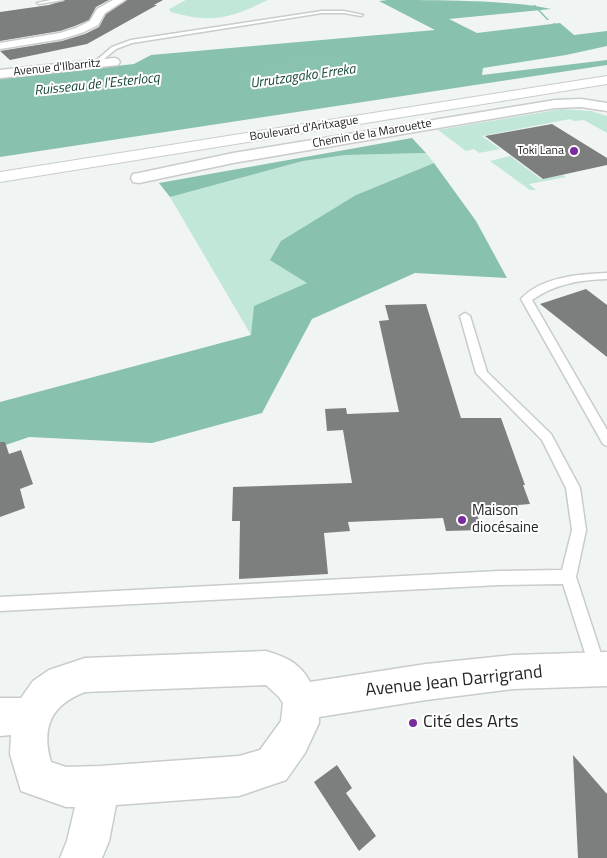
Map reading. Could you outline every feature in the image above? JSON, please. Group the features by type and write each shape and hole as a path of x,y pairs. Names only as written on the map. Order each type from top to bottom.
{"main road":[{"name":"Boulevard d'Aritxague","path":"0,164 607,70"},
{"name":"Boulevard d'Aritxague","path":"0,177 607,80"}],"street":[{"path":"0,46 62,36 80,30 94,23 101,11 120,0"},
{"name":"Avenue d'Ilbarritz","path":"2,71 114,62"},
{"name":"Chemin de la Marouette","path":"139,178 233,158 555,104 581,102 607,107"},
{"path":"266,668 281,673 292,684 301,702 300,723 292,740 272,766 239,776 100,786 66,787 35,777 29,754 15,717 62,683 85,675 266,668"},
{"name":"Avenue Jean Darrigrand","path":"301,702 426,682 513,672 603,670"},
{"path":"81,858 86,848 100,786"}],"lane":[{"path":"39,3 61,0"},
{"path":"96,64 114,48 147,39 322,12 344,12 361,15"},
{"path":"607,276 578,277 544,286 526,299 607,441"},
{"path":"465,316 482,373 547,437 573,488 579,530 568,578 603,670"},
{"path":"0,604 499,578 568,578"}],"shaded area":[{"path":"186,0 268,0 232,15 210,18 186,16 171,12 169,9"},
{"path":"379,1 495,2 551,9 449,19 477,33 560,23 574,35 607,31 607,46 566,55 483,68 482,75 607,60 607,65 0,157 0,79 134,64 151,55 435,30"},
{"path":"300,55 349,55 376,62 330,64 284,76 197,87 282,58"},
{"path":"562,109 591,111 607,116 607,133 584,120 574,121 570,119 482,136 500,149 479,153 474,149 466,151 438,130"},
{"path":"412,138 426,153 346,155 303,161 170,197 159,183"},
{"path":"426,153 434,163 356,195 308,283 255,306 251,335 170,197 303,161 346,155"},
{"path":"510,156 541,179 563,175 566,177 529,184 536,190 530,190 490,161"},
{"path":"434,163 476,221 507,278 415,273 312,319 262,413 152,443 29,437 0,447 0,402 251,335 254,306 307,283 270,260 281,241 356,195"}],"building":[{"path":"65,0 109,0 96,7 89,20 75,26 60,31 0,41 0,12 49,5"},
{"path":"127,0 163,0 87,44 10,60 0,51 62,41 85,34 99,27 106,14"},
{"path":"552,124 607,158 607,165 543,179 485,136"},
{"path":"586,289 607,305 607,357 540,304"},
{"path":"426,304 461,418 501,418 530,504 518,505 519,508 476,511 482,530 446,531 443,518 348,522 350,531 324,533 328,574 239,579 240,521 232,521 233,487 352,483 343,430 327,431 325,409 346,408 347,414 399,412 379,321 389,320 385,305"},
{"path":"0,442 5,442 9,454 21,450 33,484 20,489 25,508 0,517"},
{"path":"573,755 607,794 607,858 578,858"},
{"path":"337,765 352,788 346,793 376,836 359,851 314,782"}],"waterway":[{"path":"534,6 548,19"},
{"path":"421,74 409,57 412,47 438,40 483,41 527,38 552,31 554,24"},
{"name":"Urrutzagako Erreka","path":"421,74 492,63 527,52 607,38"},
{"name":"Urrutzagako Erreka","path":"0,130 421,74"},
{"name":"Ruisseau de l'Esterlocq","path":"0,108 129,96 197,87"}],"place":[{"name":"Toki Lana","path":"574,151"},
{"name":"Maison diocésaine","path":"462,520"},
{"name":"Cité des Arts","path":"413,723"}]}
